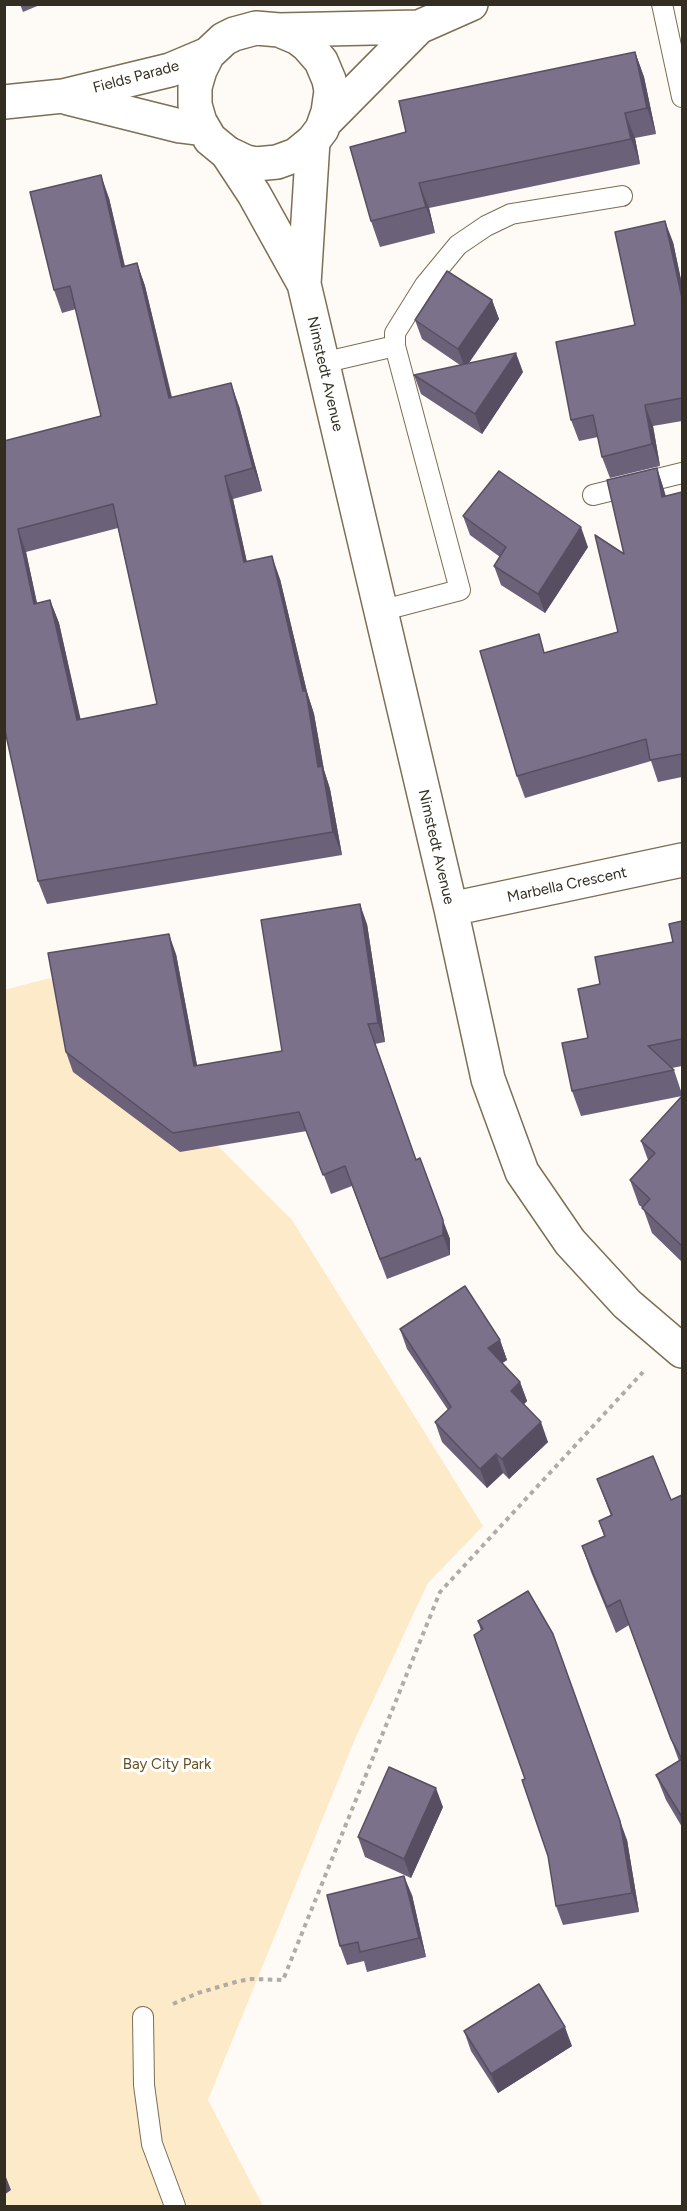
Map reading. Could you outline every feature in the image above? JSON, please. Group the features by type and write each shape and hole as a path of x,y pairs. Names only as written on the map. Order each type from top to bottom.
{"street":[{"path":"419,27 279,30 256,28 234,34 208,54 197,78 194,96 197,114 210,139 236,158 256,164 277,162 296,155 419,27 471,4"},
{"path":"279,30 298,38 307,45 315,52 326,70 331,91 319,132"},
{"name":"Fields Parade","path":"4,102 63,96 170,70 208,54"},
{"name":"Fields Parade","path":"63,96 180,126 204,129"},
{"name":"Nimstedt Avenue","path":"304,284 319,132"},
{"name":"Nimstedt Avenue","path":"227,153 254,194 304,284 451,909 488,1079 522,1172 570,1242 627,1304 682,1352"},
{"name":"Marbella Crescent","path":"451,909 682,860"}],"lane":[{"path":"662,4 682,97"},
{"path":"381,611 460,590 395,346 395,333 425,285 458,245 486,226 511,214 622,196"},
{"path":"322,363 395,346"},
{"path":"593,495 682,473"},
{"path":"143,2016 144,2085 152,2144 175,2206"}],"path":[{"path":"143,2016 198,1993 238,1981 283,1980 440,1592 650,1365"}],"green space":[{"name":"Bay City Park","path":"50,978 292,1220 483,1526 428,1583 355,1739 208,2100 263,2206 5,2206 4,990"}],"building":[{"path":"635,52 647,108 625,113 631,139 419,183 426,207 371,221 350,147 406,132 399,101"},
{"path":"101,175 122,267 137,263 169,398 231,383 253,468 225,476 244,562 272,556 303,691 306,691 318,767 322,766 333,832 38,881 4,726 4,441 101,416 70,286 54,290 30,192","holes":["113,504 157,704 77,720 50,600 34,604 18,529"]},
{"path":"665,221 682,298 682,398 645,405 652,444 602,457 593,415 571,420 556,342 635,325 615,232"},
{"path":"447,271 492,300 458,349 415,320"},
{"path":"516,353 475,414 414,375"},
{"path":"657,468 662,497 682,492 682,754 650,760 646,739 517,776 480,651 539,634 544,653 618,632 595,535 624,554 607,480"},
{"path":"499,471 581,527 538,594 494,566 506,547 463,516"},
{"path":"360,904 378,1023 368,1024 416,1160 420,1158 443,1220 443,1235 380,1259 345,1166 323,1175 299,1112 173,1133 66,1052 48,953 169,934 194,1066 282,1051 261,920"},
{"path":"682,921 682,1039 648,1046 674,1070 572,1091 562,1043 588,1038 578,989 600,984 595,957 673,942 669,924"},
{"path":"682,1096 682,1246 642,1208 650,1199 630,1180 655,1153 641,1141"},
{"path":"465,1286 500,1340 488,1348 520,1382 511,1391 541,1422 502,1459 496,1454 480,1469 435,1422 451,1407 400,1329"},
{"path":"653,1456 671,1500 682,1495 682,1759 671,1739 620,1600 607,1607 582,1546 605,1536 599,1521 612,1515 597,1479"},
{"path":"528,1591 553,1634 620,1821 632,1893 556,1906 548,1856 522,1780 525,1779 474,1635 483,1629 478,1621"},
{"path":"682,1759 682,1817 656,1775"},
{"path":"389,1767 436,1788 404,1859 358,1837"},
{"path":"404,1876 419,1938 360,1952 358,1942 340,1946 327,1895"},
{"path":"539,1984 565,2027 491,2074 464,2031"}]}
